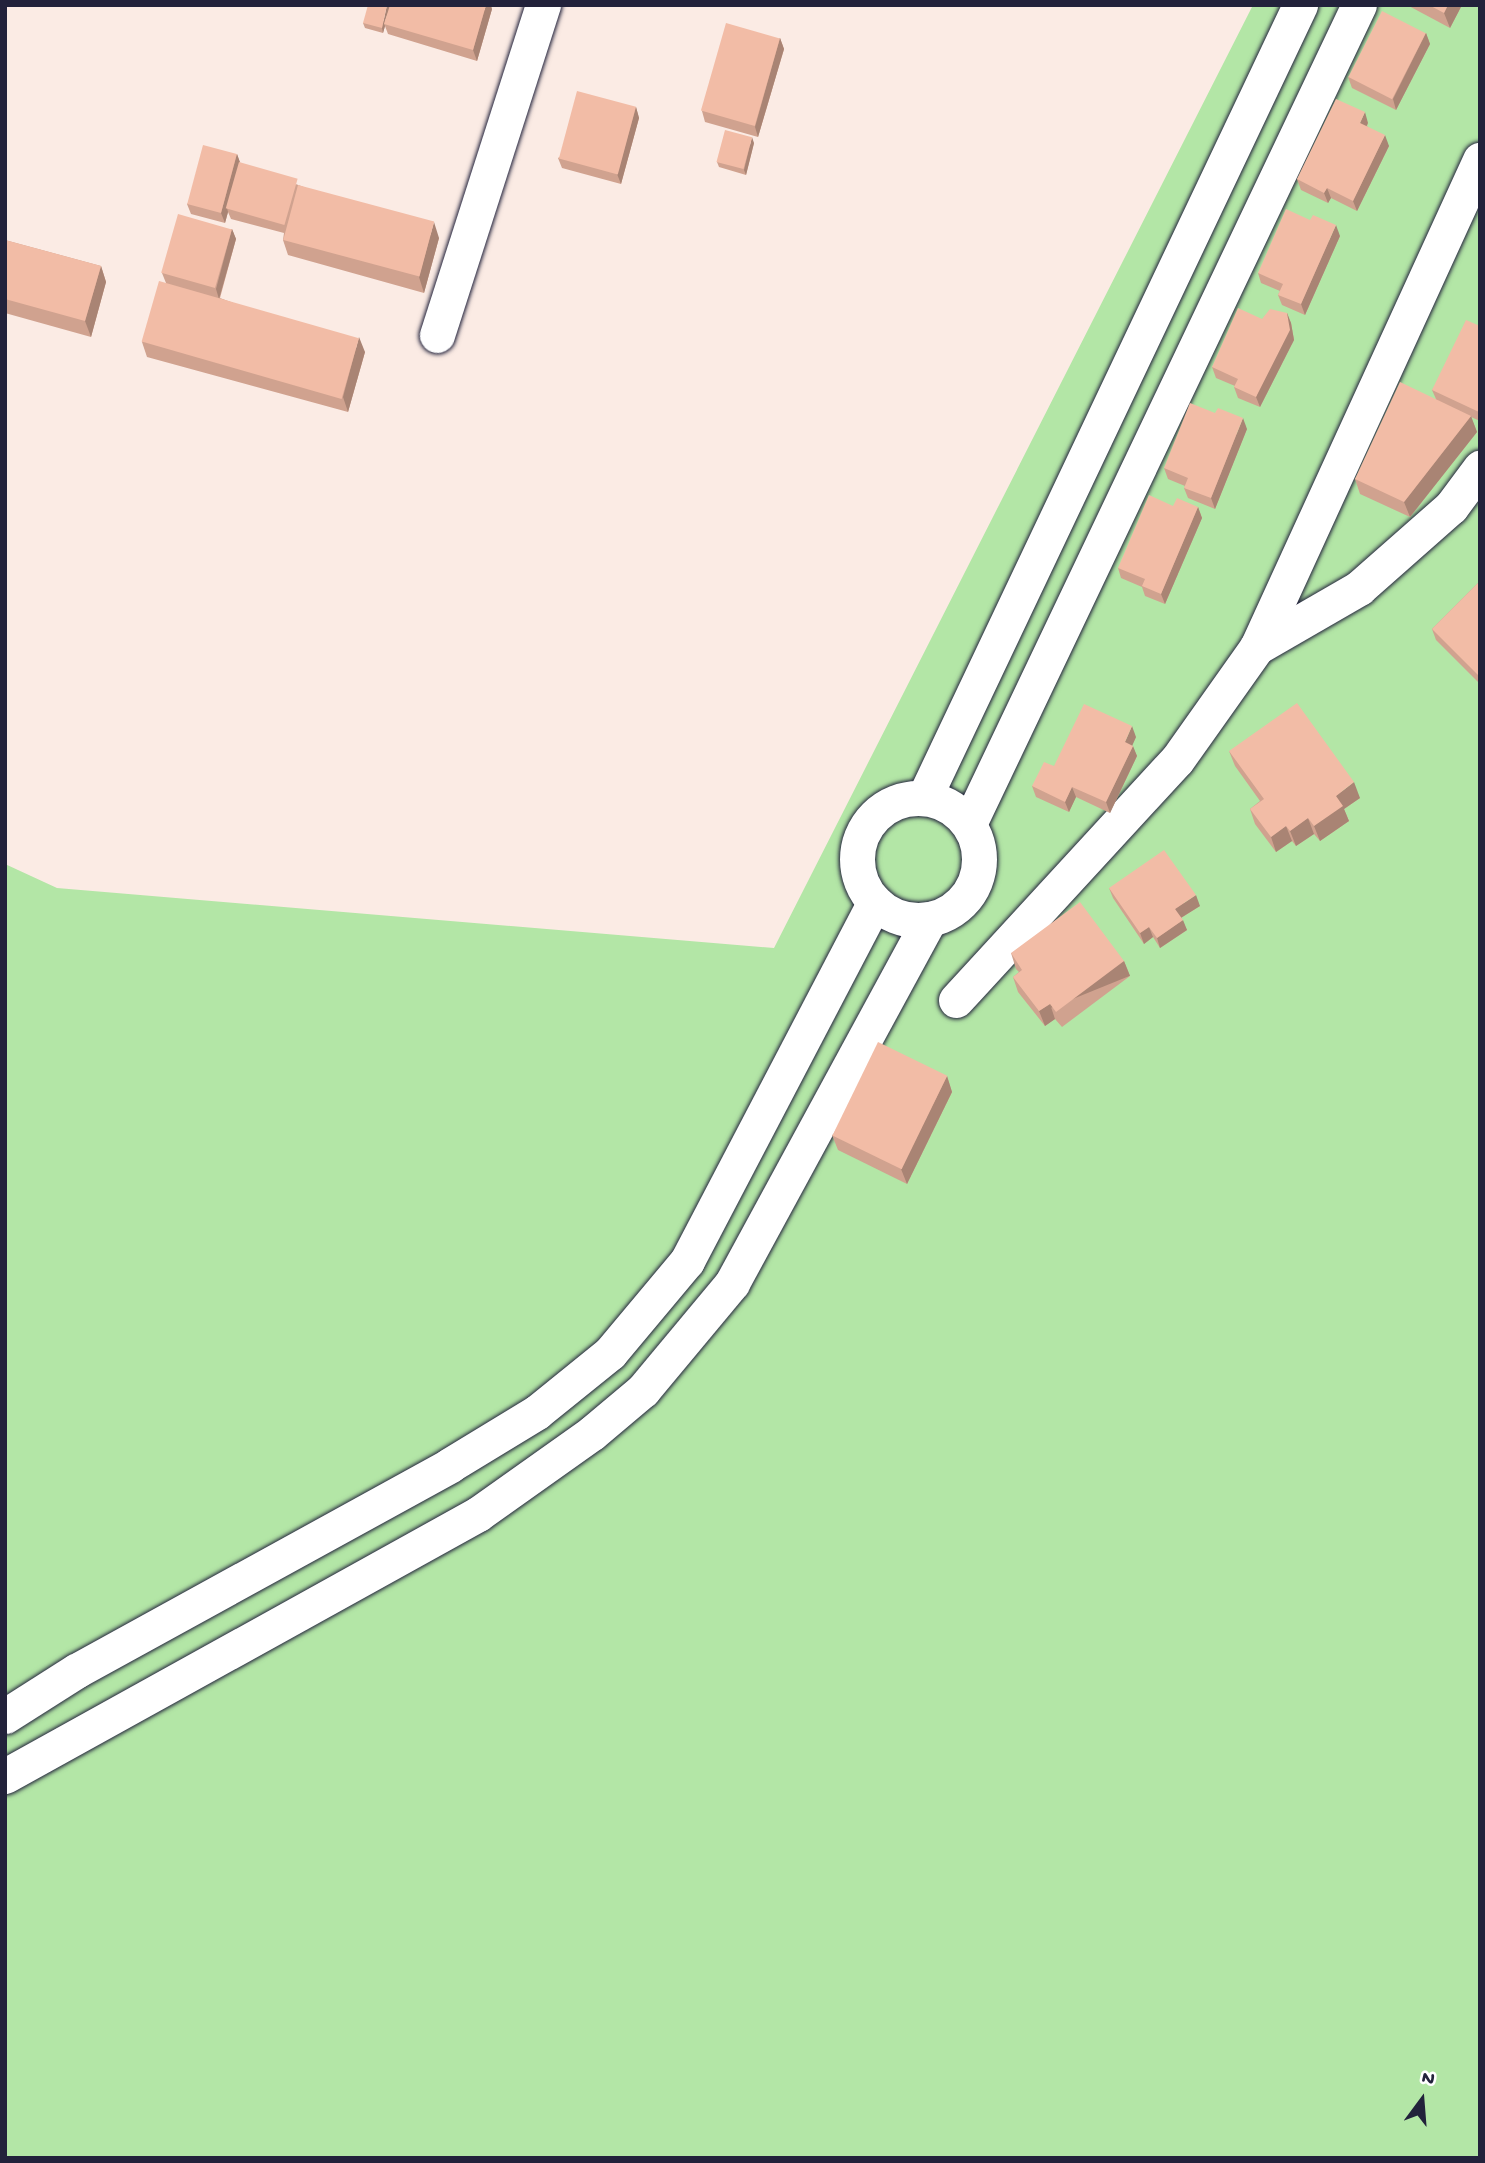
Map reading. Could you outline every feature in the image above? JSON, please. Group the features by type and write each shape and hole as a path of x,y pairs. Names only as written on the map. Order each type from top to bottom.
{"street":[{"path":"924,798 1300,5"},
{"path":"969,824 1359,5"},
{"path":"437,335 539,6"},
{"path":"956,1000 1177,760 1257,647 1480,160"},
{"path":"1257,647 1359,588 1451,507 1480,468"},
{"path":"924,798 949,807 969,824 979,852 976,882 965,900 950,912 930,919 910,920 891,914 875,902 863,887 857,869 857,851 862,832 873,817 888,806 905,799 924,798"},
{"path":"5,1716 76,1671 450,1465 537,1412 610,1353 687,1261 875,902"},
{"path":"5,1776 478,1514 592,1433 643,1390 732,1283 930,919"},
{"path":"687,1261 732,1283"}],"green space":[{"path":"1253,5 1480,5 1480,2158 5,2158 5,864 57,888 774,948"}],"building":[{"path":"368,5 387,5 382,28 363,23"},
{"path":"390,5 486,5 473,50 384,24"},
{"path":"1429,5 1448,5 1444,13"},
{"path":"1382,11 1426,33 1392,99 1348,77"},
{"path":"726,23 780,38 755,126 701,110"},
{"path":"577,91 636,107 618,174 559,159"},
{"path":"1336,99 1365,112 1360,123 1385,135 1353,201 1327,188 1324,193 1297,179"},
{"path":"725,130 752,137 744,169 716,162"},
{"path":"203,145 237,154 221,213 187,204"},
{"path":"239,162 298,179 284,225 226,208"},
{"path":"298,185 434,221 419,277 283,240"},
{"path":"1286,209 1310,220 1313,215 1336,225 1301,304 1278,295 1283,284 1258,273"},
{"path":"178,214 232,229 215,288 161,273"},
{"path":"5,240 101,266 85,321 5,299"},
{"path":"159,281 359,338 342,399 142,342"},
{"path":"1238,308 1262,319 1270,309 1287,313 1290,330 1256,397 1234,387 1238,379 1212,367"},
{"path":"1466,320 1480,326 1479,412 1432,390"},
{"path":"1400,382 1471,416 1404,502 1355,479"},
{"path":"1190,403 1215,413 1218,408 1243,418 1211,498 1184,488 1188,478 1164,468"},
{"path":"1149,495 1173,506 1177,498 1198,507 1161,594 1142,586 1145,579 1118,568"},
{"path":"1480,581 1480,677 1432,629"},
{"path":"1297,703 1354,782 1336,796 1343,806 1314,826 1308,818 1290,831 1286,826 1271,837 1250,809 1264,799 1229,751"},
{"path":"1084,704 1132,726 1125,742 1133,746 1106,802 1072,787 1065,802 1032,786 1044,762 1054,766"},
{"path":"1164,850 1196,895 1175,909 1183,920 1157,938 1149,927 1140,933 1109,888"},
{"path":"1080,902 1124,961 1056,1012 1050,1004 1039,1011 1013,977 1022,970 1011,953"},
{"path":"878,1042 947,1076 902,1169 832,1135"}]}
